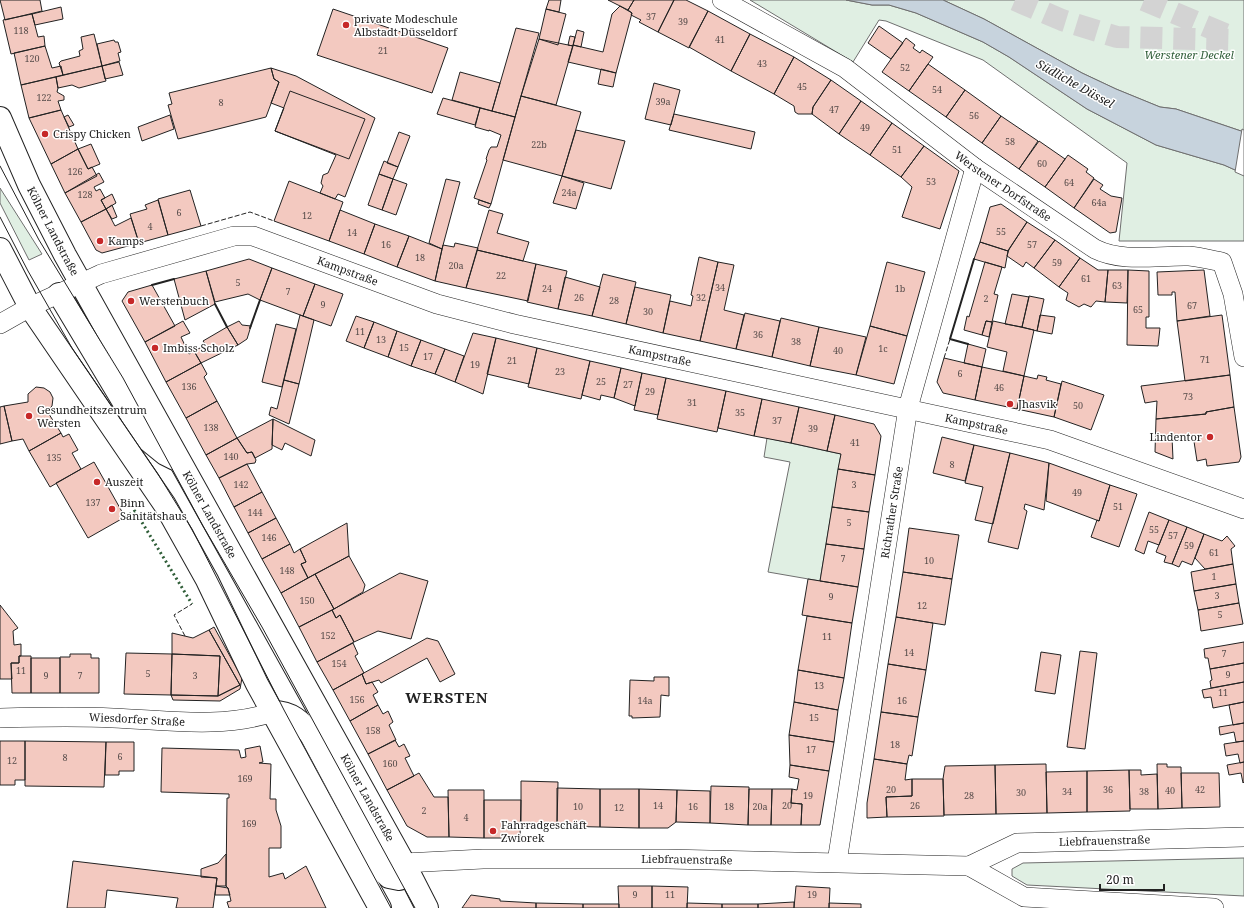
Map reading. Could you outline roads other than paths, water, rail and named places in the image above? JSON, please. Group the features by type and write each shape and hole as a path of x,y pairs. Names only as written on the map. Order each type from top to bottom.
{"main road":[{"name":"Kölner Landstraße","path":"0,118 29,186 81,283 178,460 244,575 404,863 427,908"},
{"path":"0,249 30,307 165,505 207,580 272,712 380,908"},
{"path":"59,294 132,416 149,441 165,454 178,460"},
{"path":"272,712 295,717 303,723 311,734 384,873 389,877 399,879 405,873 404,863"}],"street":[{"name":"Werstener Dorfstraße","path":"722,0 772,26 845,68 975,168 1095,249 1106,254 1133,257 1190,256 1222,262 1233,294 1244,357"},
{"name":"Richrather Straße","path":"837,862 908,408 975,168"},
{"name":"Kampstraße","path":"0,324 30,307 101,274 234,236 253,236 448,308 514,324 908,408 1050,440 1244,509"},
{"name":"Wiesdorfer Straße","path":"0,718 99,717 200,721 244,720 272,712"},
{"name":"Liebfrauenstraße","path":"404,863 483,859 667,859 970,866 1017,843 1244,837"},
{"name":"Liebfrauenstraße","path":"970,866 1024,897 1214,908"}],"water":[{"name":"Südliche Düssel","path":"846,0 943,0 984,19 1082,73 1116,89 1160,107 1176,109 1244,132 1244,174 1224,165 1156,145 1087,109 1009,57 983,42 916,13 889,5 872,5"}],"tunnel":[{"path":"1015,0 1062,20 1117,37 1239,40"},
{"path":"1144,0 1227,35"}],"tram line":[{"path":"0,166 39,240 123,378 203,526 262,627 415,908"},
{"path":"0,217 28,271 72,348 158,474 192,529 284,710 391,908"}],"place":[{"name":"private Modeschule Albstadt Düsseldorf","path":"346,25"},
{"name":"Crispy Chicken","path":"45,134"},
{"name":"Kamps","path":"100,241"},
{"name":"Werstenbuch","path":"131,301"},
{"name":"Imbiss Scholz","path":"155,348"},
{"name":"Jhasvik","path":"1010,404"},
{"name":"Gesundheitszentrum Wersten","path":"29,416"},
{"name":"Lindentor","path":"1210,437"},
{"name":"Auszeit","path":"97,482"},
{"name":"Binn Sanitätshaus","path":"112,509"},
{"name":"Fahrradgeschäft Zwiorek","path":"493,831"}],"district":[{"name":"WERSTEN","path":"447,698"}],"park label":[{"name":"Werstener Deckel","path":"1189,55"}]}
